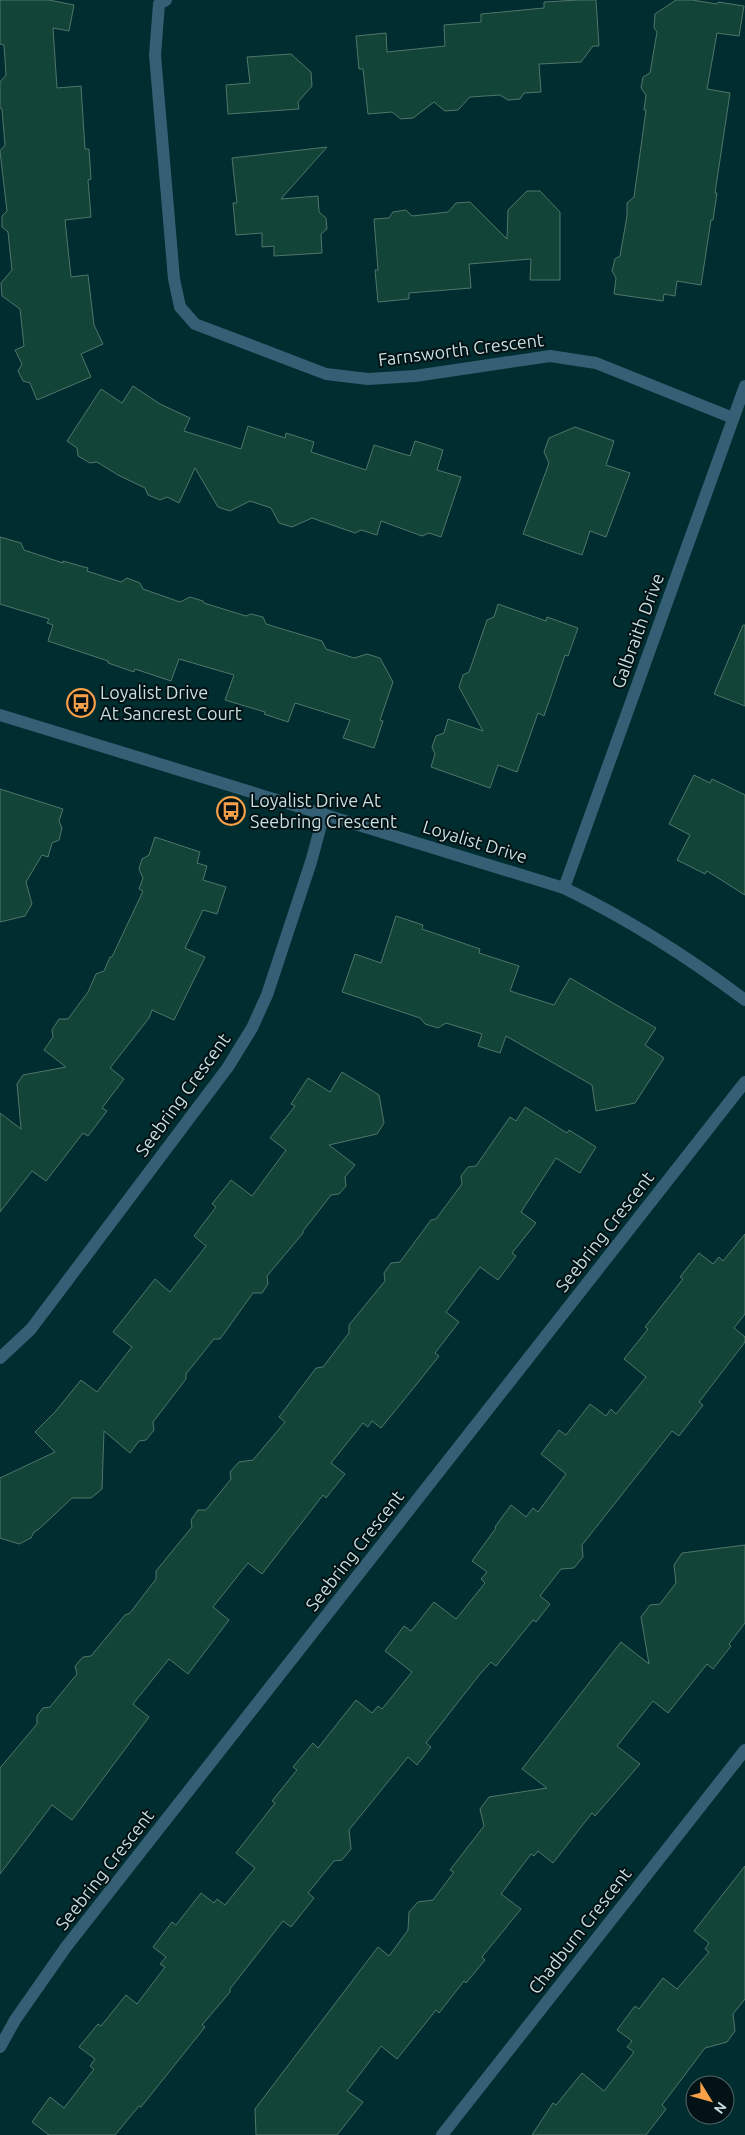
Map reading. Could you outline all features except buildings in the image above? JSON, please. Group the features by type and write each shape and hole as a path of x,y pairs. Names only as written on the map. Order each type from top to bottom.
{"street":[{"name":"Farnsworth Crescent","path":"166,0 159,4 156,55 174,279 180,306 195,324 326,374 368,379 416,376 550,356 596,363 733,418"},
{"name":"Galbraith Drive","path":"564,888 745,386"},
{"name":"Loyalist Drive","path":"0,715 564,888 628,921 704,969 745,1000"},
{"name":"Seebring Crescent","path":"0,1358 30,1329 222,1075 252,1028 273,978 311,862 324,814"},
{"name":"Seebring Crescent","path":"0,2047 15,2020 66,1947 745,1082"},
{"name":"Chadburn Crescent","path":"442,2135 745,1750"}],"place":[{"name":"Loyalist Drive At Sancrest Court","path":"81,703"},
{"name":"Loyalist Drive At Seebring Crescent","path":"231,811"}]}
